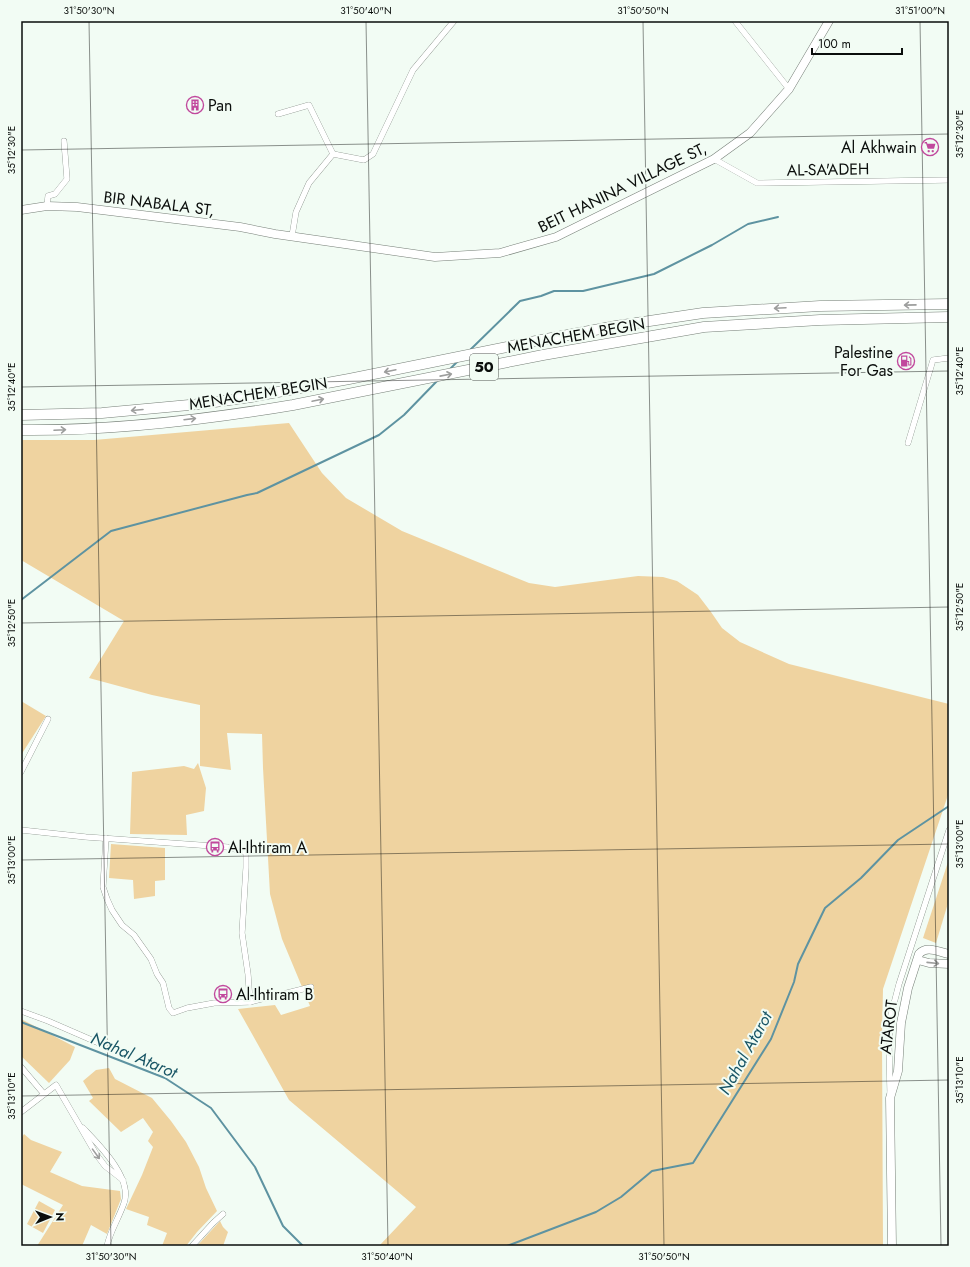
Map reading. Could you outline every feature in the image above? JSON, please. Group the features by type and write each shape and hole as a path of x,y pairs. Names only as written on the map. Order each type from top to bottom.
{"highway":[{"name":"MENACHEM BEGIN","path":"21,415 110,412 251,397 348,380 541,340 703,312 820,306 949,304"},
{"name":"MENACHEM BEGIN","path":"21,430 56,430 158,423 252,412 543,355 704,327 820,320 949,317"}],"street":[{"path":"333,154 364,160 373,154 413,70 454,21"},
{"path":"735,21 790,89"},
{"name":"BEIT HANINA VILLAGE ST,","path":"292,236 435,258 500,253 556,237 714,159 750,133 790,89 829,21"},
{"path":"278,114 309,105 333,154"},
{"path":"47,206 48,196 55,194 67,179 64,141"},
{"path":"292,236 296,212 309,183 333,154"},
{"name":"AL-SA'ADEH","path":"714,159 757,183 949,180"},
{"name":"BIR NABALA ST,","path":"21,210 47,206 77,207 240,227 292,236"},
{"path":"908,443 932,360 949,358"},
{"path":"21,772 48,719"},
{"path":"21,830 226,847 246,852 242,933 250,1002"},
{"path":"890,1098 889,1046 891,1015 899,984 949,830"},
{"path":"106,838 103,887 107,899 122,925 134,935 151,959 157,974 163,983 169,1008 173,1013 187,1008 214,1004 250,1002 311,987"},
{"path":"949,954 927,949 919,954 918,960 930,963 949,964"},
{"name":"ATAROT","path":"891,1246 890,1098 898,1071 900,1023 906,995 918,960"},
{"path":"21,1011 101,1044"},
{"path":"21,1067 44,1094"},
{"path":"21,1112 56,1085 88,1142 105,1166 123,1180"},
{"path":"77,1123 106,1152 123,1180 126,1195 124,1204 108,1239 107,1246"},
{"path":"192,1246 223,1214"}],"shaded area":[{"path":"289,423 322,473 346,498 402,531 529,583 555,587 638,576 663,577 677,581 698,595 722,628 740,642 789,664 949,704 949,792 883,989 883,1246 379,1246 416,1207 289,1100 238,1009 275,1005 281,1015 310,1006 282,939 270,894 262,734 227,733 231,770 200,766 200,705 152,695 89,678 124,621 21,560 21,440 94,440"},
{"path":"21,701 46,716 21,755"},
{"path":"198,763 206,788 204,811 186,815 187,835 130,834 132,772 184,766 194,769"},
{"path":"111,844 165,848 165,880 155,881 155,896 134,899 133,880 109,878"},
{"path":"949,859 949,900 936,943 923,938"},
{"path":"21,1019 75,1047 70,1060 49,1083 21,1056"},
{"path":"109,1068 115,1079 152,1098 186,1142 199,1167 206,1188 217,1211 186,1246 162,1246 167,1233 147,1225 149,1217 126,1209 153,1147 148,1141 153,1132 143,1118 121,1132 89,1101 93,1098 83,1081 96,1070"},
{"path":"24,1134 31,1140 62,1152 50,1172 82,1186 120,1191 121,1199 107,1234 91,1225 82,1246 37,1246 63,1205 21,1184 21,1139"},
{"path":"39,1201 55,1210 43,1233 27,1224"},
{"path":"220,1221 228,1232 223,1246 197,1246"}],"waterway":[{"path":"469,351 520,301 554,291 583,291 654,274 712,245 748,224 778,217"},
{"path":"450,369 458,361"},
{"path":"21,600 111,531 257,493 379,435 404,415 438,380"},
{"name":"Nahal Atarot","path":"507,1246 596,1212 621,1197 652,1171 693,1163 771,1039 794,982 798,964 825,908 861,878 898,840 949,806"},
{"name":"Nahal Atarot","path":"21,1022 165,1078 211,1108 255,1167 283,1226 303,1246"}],"place":[{"name":"Pan","path":"195,105"},
{"name":"Al Akhwain","path":"930,147"},
{"name":"Palestine For Gas","path":"906,361"},
{"name":"Al-Ihtiram A","path":"215,847"},
{"name":"Al-Ihtiram B","path":"223,994"}]}
